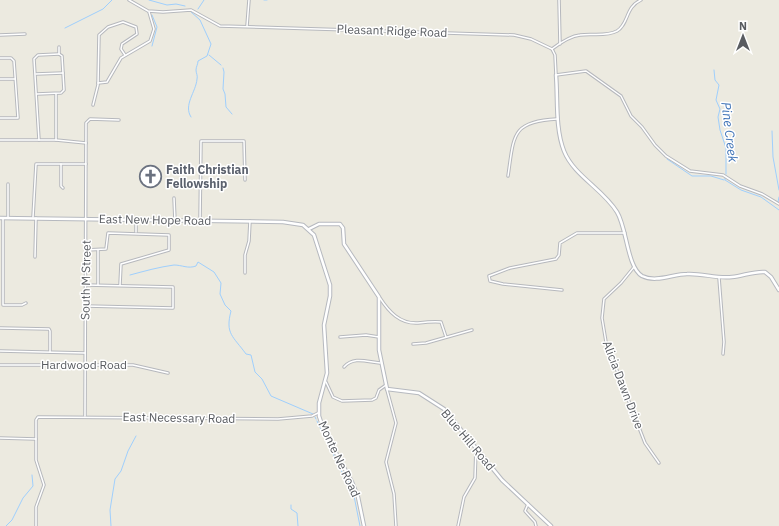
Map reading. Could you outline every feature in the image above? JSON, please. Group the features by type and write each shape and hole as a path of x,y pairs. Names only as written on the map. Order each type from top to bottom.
{"street":[{"name":"Pleasant Ridge Road","path":"129,0 148,11 163,12 191,10 216,25 514,35 531,39 552,49"},
{"path":"247,26 249,0"},
{"path":"559,0 560,44"},
{"path":"641,0 631,7 622,26 617,31 607,34 578,35 552,49 555,55 561,140 567,157 618,213 634,267 642,276 649,278 687,274 733,277 765,272 771,277 779,290"},
{"path":"98,83 107,82 116,65 125,55 145,44 153,37 154,26 148,11"},
{"path":"93,105 96,101 98,83 98,38 103,29 123,22 136,27 137,34 122,44 121,48 125,55"},
{"path":"0,35 25,34"},
{"path":"37,94 56,94 61,93 64,90 62,56 59,54 59,47"},
{"path":"39,140 34,60 38,56 59,54"},
{"path":"0,58 14,59 18,118 0,118"},
{"path":"556,76 586,71 621,96 631,116 654,145 666,156 690,171 724,174 740,186 762,194 779,204"},
{"path":"36,74 63,73"},
{"path":"0,79 16,79"},
{"path":"56,94 56,140"},
{"path":"508,176 512,146 518,132 533,122 559,119"},
{"name":"South M Street","path":"86,416 86,123 88,120 119,120"},
{"path":"0,140 56,140 86,144"},
{"path":"200,221 201,141 242,140 246,144 245,180"},
{"path":"35,257 34,218 36,164 86,164"},
{"path":"61,164 63,188"},
{"path":"200,171 245,171"},
{"path":"8,184 8,218"},
{"path":"174,198 175,221"},
{"path":"1,218 1,281 3,305 22,305 26,302"},
{"name":"East New Hope Road","path":"1,218 294,222 309,229"},
{"path":"136,220 136,233"},
{"path":"245,273 245,255 249,241 250,221"},
{"path":"309,229 319,224 340,224 343,228 344,244 387,308 399,319 415,323 441,322 446,337"},
{"name":"Monte Ne Road","path":"309,229 317,240 330,289 324,325 327,366 326,382 318,412 324,431 355,489 364,526"},
{"path":"86,250 106,249 108,233 168,234 170,236 169,250 121,264 120,286"},
{"path":"562,290 503,284 490,281 489,276 510,268 556,259 559,255 560,243 577,233 625,233"},
{"path":"98,250 98,286"},
{"name":"Alicia Dawn Drive","path":"634,267 621,283 604,299 602,318 606,342 645,443 659,463"},
{"path":"719,277 724,342 723,354"},
{"path":"86,285 173,286 173,308 86,306"},
{"path":"379,297 380,363 396,423 386,462 394,494 396,526"},
{"path":"0,328 46,328 50,330 50,352"},
{"path":"413,344 426,343 472,330"},
{"path":"340,337 366,335 379,337"},
{"path":"0,351 85,353"},
{"path":"344,367 348,363 357,360 380,363"},
{"name":"Hardwood Road","path":"0,365 133,365 168,373"},
{"path":"326,382 333,397 342,401 372,400 376,398 379,390 386,385"},
{"name":"Blue Hill Road","path":"387,389 415,392 433,401 449,414 502,480 550,526"},
{"name":"East Necessary Road","path":"36,439 38,417 86,416 278,419 312,416 318,412"},
{"path":"0,438 36,439 36,460 44,485 36,507 36,526"},
{"path":"458,526 464,497 475,478 476,448"},
{"path":"528,504 525,511 535,522 536,526"}],"waterway":[{"path":"65,28 103,9 112,0"},
{"path":"149,0 167,5 176,4 185,6"},
{"path":"198,9 204,0"},
{"path":"190,11 200,20 211,44 207,56 198,61 196,69 196,84 188,108 191,117"},
{"path":"152,15 157,27 152,46"},
{"path":"209,55 221,65"},
{"path":"223,68 223,89 226,107 232,114"},
{"name":"Pine Creek","path":"714,70 715,80 719,85 716,100 720,109 718,117 720,130 726,148 726,174"},
{"path":"772,131 773,157 779,190"},
{"path":"667,159 692,176 711,176 724,180"},
{"name":"Pine Creek","path":"725,178 725,180 741,190 761,197 779,210"},
{"path":"778,202 779,197"},
{"path":"130,275 174,265 193,267 196,266 198,262 214,272 221,283 220,294 225,305 231,311 229,319 231,334 246,354 251,355 255,372 262,379 271,396 313,414"},
{"path":"317,421 342,472 352,486 360,526"},
{"path":"111,526 110,510 115,479 121,471 128,451 136,436"},
{"path":"6,526 12,520 23,498 33,486 32,475"},
{"path":"291,505 291,509 297,513 298,526"}],"place":[{"name":"Faith Christian Fellowship","path":"150,177"}]}
